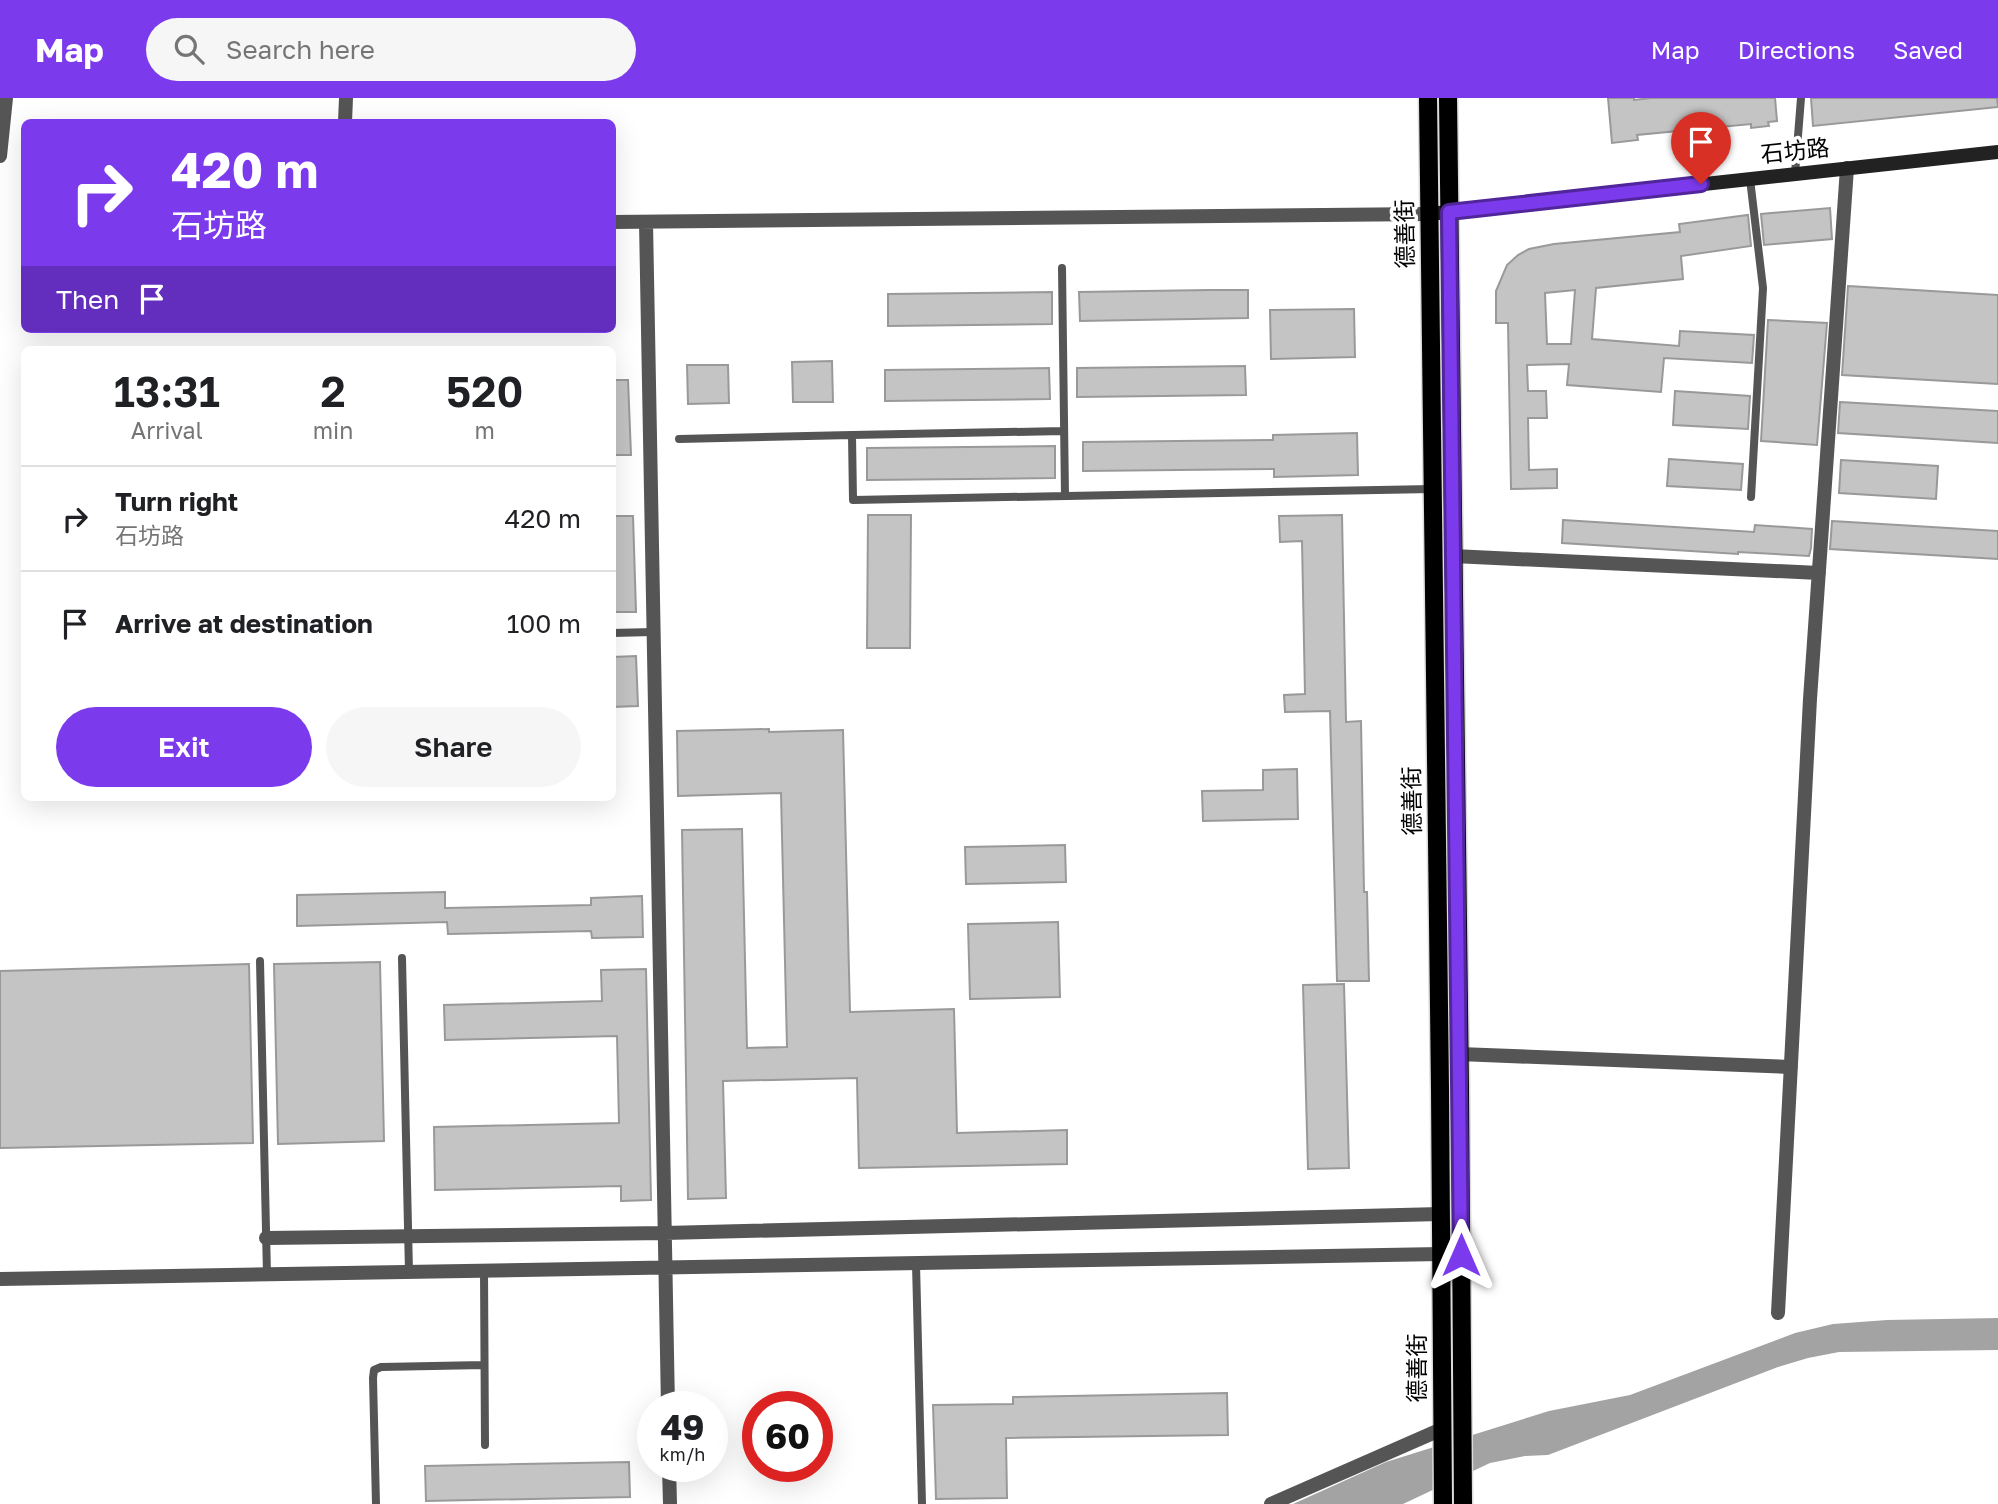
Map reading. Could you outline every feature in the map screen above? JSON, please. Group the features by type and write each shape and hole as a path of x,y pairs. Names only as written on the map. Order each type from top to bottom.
{"main road":[{"name":"德善街","path":"1427,98 1443,1504"},
{"name":"德善街","path":"1448,98 1463,1504"}],"street":[{"path":"0,156 5,98"},
{"path":"345,98 345,119"},
{"name":"石坊路","path":"1429,214 1998,152"},
{"path":"1779,1313 1810,699 1847,168"},
{"path":"616,222 1429,214"},
{"path":"646,222 668,1391"},
{"path":"1453,556 1819,573"},
{"path":"1459,1054 1791,1067"},
{"path":"266,1238 665,1233 1441,1214"},
{"path":"0,1279 1441,1255"},
{"path":"1271,1504 1442,1429"},
{"path":"669,1482 670,1504"}],"lane":[{"path":"1795,174 1801,98"},
{"path":"1750,178 1763,288 1751,497"},
{"path":"1062,268 1065,496"},
{"path":"679,439 1064,431"},
{"path":"852,435 853,500 1432,489"},
{"path":"616,633 653,632"},
{"path":"402,958 409,1272"},
{"path":"260,961 267,1275"},
{"path":"916,1264 922,1504"},
{"path":"484,1271 485,1445"},
{"path":"376,1504 374,1370 381,1367 484,1365"}],"shaded area":[{"path":"1998,1318 1998,1350 1839,1352 1808,1358 1548,1455 1525,1456 1490,1463 1403,1504 1293,1504 1386,1462 1549,1411 1630,1395 1795,1333 1833,1324 1887,1320"}],"building":[{"path":"1608,98 1775,98 1777,121 1768,122 1769,126 1751,128 1751,124 1637,135 1638,140 1612,143"},
{"path":"1811,98 1997,98 1998,107 1813,126"},
{"path":"1830,208 1832,239 1764,245 1761,214"},
{"path":"1748,215 1751,246 1681,256 1683,279 1596,288 1592,339 1679,346 1680,331 1754,335 1752,363 1664,358 1661,392 1567,385 1569,364 1527,365 1528,391 1546,391 1547,418 1528,418 1529,470 1557,469 1557,488 1511,489 1508,323 1496,323 1496,291 1507,265 1529,249 1554,244 1680,232 1679,224","holes":["1575,290 1571,344 1547,344 1545,293"]},
{"path":"1848,286 1998,295 1998,384 1842,375"},
{"path":"1248,290 1248,318 1080,321 1079,292"},
{"path":"1052,292 1052,324 888,326 888,294"},
{"path":"1354,309 1355,357 1271,359 1270,310"},
{"path":"1768,320 1827,323 1817,445 1761,441"},
{"path":"832,361 833,402 793,402 792,362"},
{"path":"687,365 728,365 729,403 688,404"},
{"path":"1245,366 1246,395 1077,397 1077,368"},
{"path":"1049,368 1050,399 885,401 885,370"},
{"path":"616,380 628,380 631,455 616,455"},
{"path":"1675,391 1750,396 1748,429 1673,425"},
{"path":"1840,402 1998,411 1998,443 1838,433"},
{"path":"1357,433 1358,475 1274,477 1274,469 1083,471 1083,442 1273,440 1273,435"},
{"path":"1055,446 1055,478 867,480 867,448"},
{"path":"1669,459 1743,464 1741,490 1667,486"},
{"path":"1841,460 1938,466 1936,499 1839,493"},
{"path":"868,515 911,515 910,648 867,648"},
{"path":"1342,515 1346,722 1361,721 1364,892 1367,892 1369,981 1337,981 1330,711 1285,712 1284,695 1305,694 1302,541 1280,542 1279,516"},
{"path":"616,516 633,516 636,612 616,612"},
{"path":"1563,520 1754,532 1755,525 1812,529 1811,548 1809,556 1562,543"},
{"path":"1832,521 1998,531 1998,559 1830,549"},
{"path":"636,656 638,706 616,707 616,657"},
{"path":"769,729 769,732 843,730 850,1012 954,1009 957,1133 1067,1130 1067,1164 859,1168 857,1078 723,1081 726,1198 688,1199 682,830 742,829 747,1048 787,1047 781,793 678,796 677,731"},
{"path":"1297,769 1298,819 1203,821 1202,791 1263,790 1263,770"},
{"path":"1065,845 1066,882 966,884 965,847"},
{"path":"445,892 445,908 591,905 591,898 642,896 643,937 592,938 591,931 448,934 447,922 297,926 297,895"},
{"path":"1058,922 1060,997 970,999 968,924"},
{"path":"380,962 384,1141 278,1144 274,964"},
{"path":"249,964 253,1143 0,1148 0,971"},
{"path":"646,969 651,1200 621,1201 621,1186 435,1190 434,1127 619,1123 617,1036 445,1040 444,1005 602,1001 601,970"},
{"path":"1344,984 1349,1168 1308,1169 1303,985"},
{"path":"1227,1393 1228,1435 1006,1438 1007,1498 936,1499 933,1405 1013,1404 1013,1397"},
{"path":"629,1462 630,1497 426,1501 425,1466"}],"route":[{"path":"1461,1255 1449,212 1701,184"}]}
